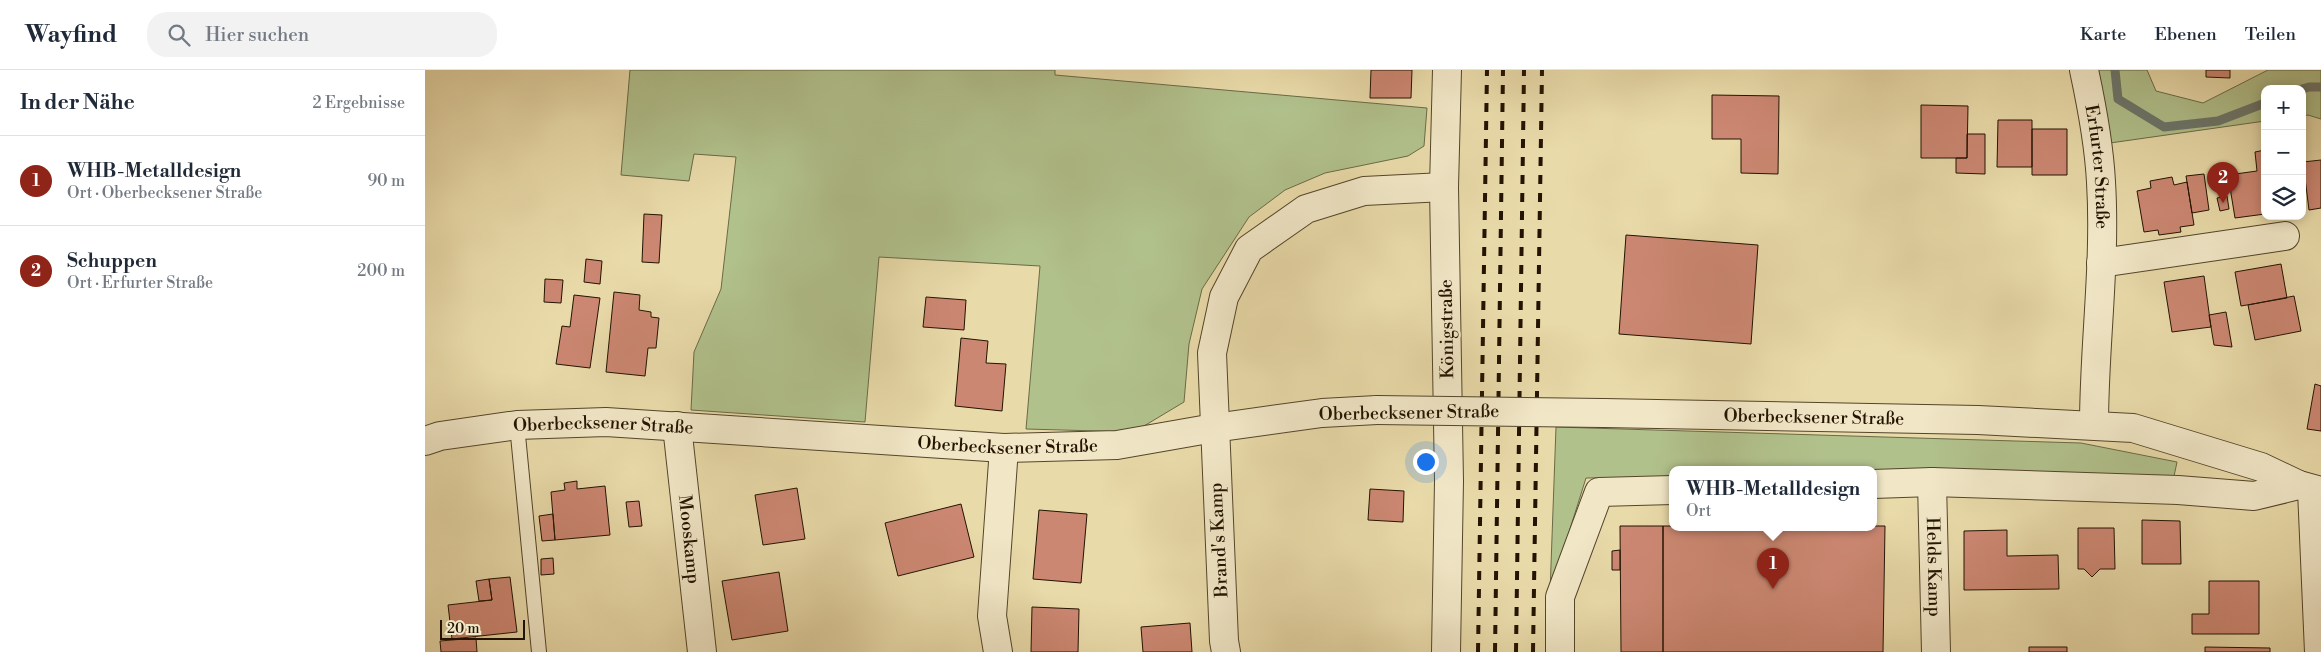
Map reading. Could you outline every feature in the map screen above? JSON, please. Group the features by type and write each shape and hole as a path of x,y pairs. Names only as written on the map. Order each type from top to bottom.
{"street":[{"name":"Königstraße","path":"1446,652 1449,481 1444,187 1447,70"},
{"name":"Erfurter Straße","path":"2084,70 2094,113 2101,183 2101,263 2094,425"},
{"path":"1214,428 1213,353 1224,297 1249,249 1306,209 1364,191 1444,187"},
{"path":"2101,263 2285,236"},
{"name":"Oberbecksener Straße","path":"425,441 441,436 517,425 606,422 1004,448 1117,445 1214,428 1322,413 1377,410 1603,412 1978,420 2133,428 2261,467 2311,489"},
{"name":"Mooskamp","path":"677,426 702,652"},
{"name":"Brand's Kamp","path":"1214,428 1226,652"},
{"path":"998,652 992,616 1004,448"},
{"path":"1877,484 1932,482 2178,490 2254,496 2311,489 2319,652"},
{"name":"Helds Kamp","path":"1932,482 1936,652"},
{"path":"1560,652 1560,597 1599,492 1669,490"}],"lane":[{"path":"517,425 539,652"}],"green space":[{"path":"630,70 1055,70 1055,75 1427,108 1424,146 1408,156 1325,173 1285,190 1249,217 1202,289 1189,344 1184,402 1134,432 1026,429 1040,266 879,257 865,422 691,410 694,352 721,289 736,157 694,154 689,181 621,175"},
{"path":"2090,70 2147,70 2156,91 2203,103 2268,70 2321,70 2321,119 2306,115 2306,85 2261,85 2261,122 2103,144"},
{"path":"1556,427 2081,443 2177,462 2173,481 1877,470 1877,466 1669,466 1669,477 1586,478 1550,593"}],"building":[{"path":"1371,70 1412,70 1411,98 1370,98"},
{"path":"2206,70 2230,70 2230,78 2206,77"},
{"path":"1712,95 1779,96 1778,174 1741,173 1741,139 1712,139"},
{"path":"1921,105 1968,106 1967,158 1921,158"},
{"path":"1998,120 2032,120 2032,167 1997,167"},
{"path":"2032,129 2067,129 2067,175 2032,175"},
{"path":"1967,134 1985,134 1985,174 1956,173 1956,158 1967,158"},
{"path":"2261,151 2261,215 2235,218 2228,175 2257,171 2255,152"},
{"path":"2321,160 2321,208 2309,210 2306,186 2306,162"},
{"path":"2204,174 2209,210 2192,213 2186,176"},
{"path":"2172,177 2174,185 2187,182 2194,225 2180,227 2181,232 2159,235 2158,230 2144,232 2137,191 2151,188 2150,181"},
{"path":"2227,196 2229,209 2220,211 2217,198"},
{"path":"644,214 662,215 659,263 642,262"},
{"path":"1626,235 1758,245 1751,344 1619,334"},
{"path":"586,259 602,261 600,284 584,282"},
{"path":"2281,264 2287,298 2241,306 2235,272"},
{"path":"2204,276 2211,327 2172,332 2164,282"},
{"path":"545,279 563,280 561,303 544,302"},
{"path":"614,292 640,295 639,310 651,312 651,317 659,318 656,348 648,348 645,376 606,372"},
{"path":"574,295 600,298 590,368 556,364 562,326 570,327"},
{"path":"2294,296 2301,331 2255,340 2248,305"},
{"path":"926,297 966,300 964,330 923,327"},
{"path":"2226,312 2232,347 2214,345 2209,315"},
{"path":"961,338 988,341 986,363 1006,364 1002,411 955,406"},
{"path":"2315,384 2321,386 2321,431 2307,429"},
{"path":"577,481 577,489 605,486 610,535 555,540 551,492 565,490 564,483"},
{"path":"797,488 805,539 763,545 755,495"},
{"path":"1370,489 1404,491 1403,522 1368,520"},
{"path":"639,501 642,526 629,527 626,502"},
{"path":"961,504 974,557 898,576 885,523"},
{"path":"1039,510 1087,514 1081,583 1033,579"},
{"path":"553,514 555,540 542,541 539,516"},
{"path":"2142,520 2180,521 2181,564 2142,564"},
{"path":"1620,526 1663,526 1663,652 1621,652"},
{"path":"1663,526 1669,526 1669,531 1877,531 1877,526 1885,526 1883,652 1663,652"},
{"path":"2078,528 2114,528 2115,569 2100,569 2092,577 2084,569 2078,569"},
{"path":"2007,530 2007,556 2058,555 2059,589 1964,590 1964,531"},
{"path":"1620,550 1620,570 1612,570 1612,551"},
{"path":"553,558 554,574 541,575 541,559"},
{"path":"779,572 788,631 732,640 722,581"},
{"path":"510,577 517,632 452,639 448,605 492,600 489,579"},
{"path":"489,579 492,600 479,601 476,581"},
{"path":"2209,581 2259,581 2259,634 2192,634 2192,614 2209,614"},
{"path":"1032,607 1079,609 1078,652 1031,652"},
{"path":"1190,623 1192,652 1143,652 1141,627"},
{"path":"476,638 477,652 441,652 440,641"},
{"path":"2029,647 2067,647 2067,652 2029,652"},
{"path":"2205,647 2270,648 2270,652 2205,652"}],"waterway":[{"path":"2115,70 2118,99 2164,127 2218,121 2261,105"},
{"path":"2306,88 2321,87"}],"railway":[{"path":"1478,652 1487,70"},
{"path":"1495,652 1503,70"},
{"path":"1516,652 1524,70"},
{"path":"1533,652 1542,70"}],"place":[{"name":"Schuppen","path":"2223,203"},
{"name":"WHB-Metalldesign","path":"1773,589"}]}
